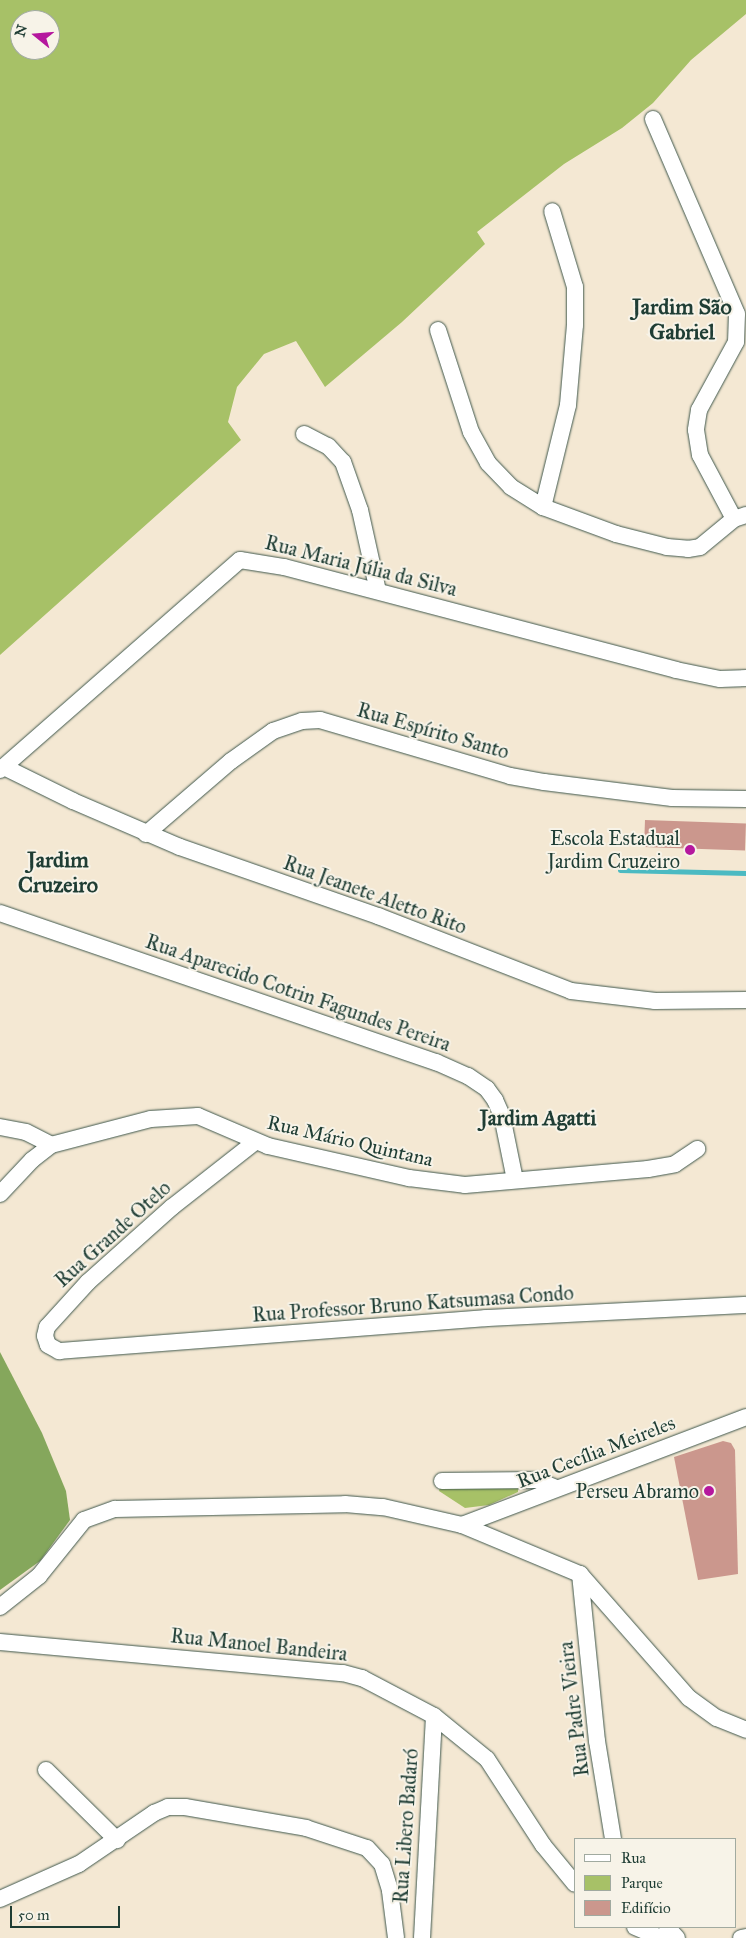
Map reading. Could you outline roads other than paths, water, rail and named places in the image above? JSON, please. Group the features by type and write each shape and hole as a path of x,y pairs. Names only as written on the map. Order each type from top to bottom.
{"street":[{"path":"438,330 471,432 488,463 511,487 543,507 622,535 667,547 688,549 700,547 740,517 700,455 696,430 700,410 736,342 738,314 653,119"},
{"path":"543,507 568,405 575,334 574,287 552,211"},
{"path":"304,434 328,446 343,462 360,510 378,591"},
{"name":"Rua Maria Júlia da Silva","path":"2,768 232,563 240,560 258,561 378,591 676,670 720,679 746,678"},
{"name":"Rua Espírito Santo","path":"146,834 231,761 273,731 302,721 320,720 510,776 544,782 672,798 746,799"},
{"name":"Rua Jeanete Aletto Rito","path":"2,768 146,834 246,872 378,916 571,991 655,1001 746,1000"},
{"name":"Rua Aparecido Cotrin Fagundes Pereira","path":"0,913 420,1057 468,1076 487,1089 495,1100 515,1180"},
{"name":"Rua Mário Quintana","path":"51,1145 151,1119 183,1114 208,1118 255,1142 443,1183 515,1180 648,1169 675,1164 697,1149"},
{"path":"0,1127 26,1132 51,1145 32,1160 0,1194"},
{"name":"Rua Grande Otelo","path":"82,1349 59,1351 48,1345 45,1336 47,1327 88,1282 172,1207 255,1142"},
{"name":"Rua Professor Bruno Katsumasa Condo","path":"82,1349 476,1319 746,1306"},
{"name":"Rua Cecília Meireles","path":"462,1525 494,1515 556,1488 746,1417"},
{"path":"442,1481 537,1480 556,1488"},
{"path":"0,1607 40,1576 84,1520 115,1509 345,1504 383,1507 462,1525 580,1574 689,1698 717,1718 746,1730"},
{"name":"Rua Padre Vieira","path":"580,1574 597,1741 613,1838"},
{"name":"Rua Manoel Bandeira","path":"0,1642 343,1673 386,1688 434,1716 487,1759 542,1845 574,1883"},
{"name":"Rua Libero Badaró","path":"422,1938 434,1716"},
{"path":"46,1770 116,1840"},
{"path":"0,1899 79,1864 116,1840 138,1822 168,1807 186,1807 338,1836 367,1848 382,1864 390,1891 396,1938"},
{"path":"637,1928 661,1938"},
{"path":"669,1928 677,1938"},
{"path":"741,1938 746,1937"}],"waterway":[{"path":"620,870 746,873"}],"place":[{"name":"Escola Estadual Jardim Cruzeiro","path":"690,850"},
{"name":"Perseu Abramo","path":"709,1491"}],"district":[{"name":"Jardim São Gabriel","path":"682,318"},
{"name":"Jardim Cruzeiro","path":"58,872"},
{"name":"Jardim Agatti","path":"538,1118"}]}
